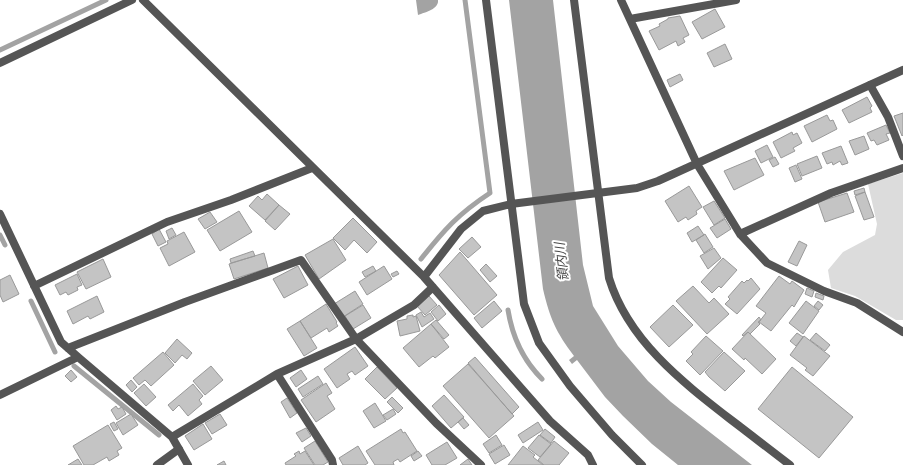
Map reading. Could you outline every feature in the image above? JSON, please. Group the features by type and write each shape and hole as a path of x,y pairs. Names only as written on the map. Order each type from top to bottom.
{"street":[{"path":"0,63 132,0"},
{"path":"143,0 424,277 550,421 588,455 593,465"},
{"path":"486,0 513,204 524,304 539,343 579,397 612,435 642,465"},
{"path":"574,0 596,194 609,278 621,309 636,332 688,386 790,465"},
{"path":"621,0 697,164 740,234 767,263 824,291 857,303 903,332"},
{"path":"630,19 736,0"},
{"path":"424,277 461,229 483,211 513,204 637,188 697,164 903,70"},
{"path":"870,85 888,117 903,156"},
{"path":"34,286 167,222 231,200 312,168"},
{"path":"740,234 831,193 903,168"},
{"path":"0,214 61,342 172,437 188,465"},
{"path":"68,348 185,302 301,260 356,339 436,423 481,465"},
{"path":"172,437 277,374 356,339 414,305 433,287"},
{"path":"0,395 78,357"},
{"path":"277,374 332,460 333,465"},
{"path":"157,465 179,449"}],"shaded area":[{"path":"903,173 903,320 896,320 855,296 831,288 828,270 843,252 875,235 877,224 868,184"}],"water":[{"path":"416,0 438,0 438,3 434,8 418,15"},
{"name":"領内川","path":"509,0 553,0 583,265 593,306 618,346 648,381 671,402 752,465 678,465 652,444 623,416 605,397 577,360 572,364 569,360 574,356 554,325 543,289"}],"building":[{"path":"715,9 725,27 702,39 692,22"},
{"path":"680,16 689,35 683,38 685,42 678,46 676,41 659,50 649,31 660,26 659,24 668,18"},
{"path":"725,44 732,59 714,67 707,53"},
{"path":"680,74 683,80 670,87 667,80"},
{"path":"867,97 872,106 870,108 872,112 849,123 842,110"},
{"path":"903,113 903,135 902,136 894,116"},
{"path":"827,115 830,121 833,120 837,129 812,142 804,126"},
{"path":"886,125 890,133 886,134 889,140 877,145 874,140 871,141 867,133"},
{"path":"792,132 793,135 797,133 802,143 793,148 795,151 781,158 773,142"},
{"path":"864,136 869,149 855,155 849,141"},
{"path":"767,145 773,157 761,163 755,151"},
{"path":"841,146 848,163 842,165 840,161 833,165 832,162 827,164 822,153"},
{"path":"817,156 822,168 802,176 797,164"},
{"path":"775,157 779,164 773,167 769,160"},
{"path":"755,158 764,175 734,190 724,171"},
{"path":"796,165 802,179 795,182 789,168"},
{"path":"689,186 702,207 696,211 697,214 688,220 686,217 678,222 665,201"},
{"path":"864,188 865,192 855,195 854,191"},
{"path":"865,192 874,217 864,220 855,196"},
{"path":"847,193 854,212 825,222 818,202"},
{"path":"267,194 279,205 265,220 249,206 258,196 262,200"},
{"path":"714,201 725,218 714,225 703,207"},
{"path":"279,205 290,214 275,230 265,221"},
{"path":"239,211 252,232 220,251 207,230"},
{"path":"210,212 217,222 205,229 198,219"},
{"path":"353,218 377,242 367,253 354,240 345,250 333,238"},
{"path":"725,219 731,229 717,238 710,228"},
{"path":"698,226 704,235 692,242 687,233"},
{"path":"172,228 176,235 169,239 166,231"},
{"path":"159,229 166,242 158,246 152,234"},
{"path":"184,232 195,252 169,266 160,248 168,244 167,241"},
{"path":"705,234 713,247 704,253 696,240"},
{"path":"472,237 481,247 468,258 459,249"},
{"path":"333,239 346,260 319,279 305,255"},
{"path":"799,241 807,245 797,266 788,262"},
{"path":"714,248 721,258 708,269 700,256"},
{"path":"253,251 255,256 231,263 230,259"},
{"path":"460,252 497,295 474,315 439,275"},
{"path":"264,253 268,268 234,279 229,264"},
{"path":"723,258 737,270 721,288 719,286 712,293 701,282"},
{"path":"103,259 111,277 86,289 77,272"},
{"path":"486,264 497,276 490,282 480,270"},
{"path":"298,266 308,285 284,298 273,279"},
{"path":"373,266 376,271 365,277 362,272"},
{"path":"384,266 392,279 367,295 359,282"},
{"path":"397,271 399,274 393,277 391,274"},
{"path":"77,274 82,285 77,287 78,290 68,295 66,292 60,295 55,285"},
{"path":"10,275 19,294 3,302 0,295 0,280"},
{"path":"779,276 790,284 792,281 804,290 794,307 792,305 771,331 759,322 766,313 756,306"},
{"path":"751,278 760,289 737,314 725,304 730,299 728,297 742,281 744,283"},
{"path":"693,286 709,303 714,298 729,314 707,334 676,301"},
{"path":"807,288 814,291 812,297 805,294"},
{"path":"355,291 363,304 343,317 334,304"},
{"path":"816,293 824,296 823,300 815,297"},
{"path":"97,296 104,312 90,319 88,316 73,324 67,311"},
{"path":"429,296 437,305 425,315 417,306"},
{"path":"494,301 502,311 482,328 474,318"},
{"path":"806,301 819,311 803,334 789,323"},
{"path":"818,301 823,305 819,310 814,306"},
{"path":"326,304 338,326 329,332 327,328 311,338 300,321"},
{"path":"363,305 371,318 353,329 345,316"},
{"path":"439,305 446,314 438,321 431,312"},
{"path":"673,305 693,325 669,347 650,327"},
{"path":"421,312 424,317 430,313 434,319 422,327 416,315"},
{"path":"413,315 413,317 416,316 420,331 400,336 397,321 407,319 407,316"},
{"path":"759,317 761,320 758,322 760,324 750,334 748,332 743,336 742,335"},
{"path":"436,320 449,335 444,339 431,324"},
{"path":"300,321 317,348 304,356 287,329"},
{"path":"431,324 449,347 435,358 433,356 419,367 403,348"},
{"path":"748,332 776,359 762,374 745,358 744,360 732,349"},
{"path":"797,333 803,337 796,346 790,341"},
{"path":"816,333 830,345 825,351 810,340"},
{"path":"706,336 723,351 700,375 686,361 693,354 691,352"},
{"path":"804,336 830,356 813,376 805,370 807,368 790,355"},
{"path":"177,339 192,353 187,359 182,355 175,363 165,353"},
{"path":"355,347 368,366 355,375 352,371 347,374 350,379 337,388 324,369"},
{"path":"163,352 174,365 151,386 145,380 139,385 133,378"},
{"path":"724,352 745,371 725,391 705,372"},
{"path":"475,357 519,407 512,414 468,363"},
{"path":"468,364 514,416 489,438 443,386"},
{"path":"211,366 223,380 205,395 193,381"},
{"path":"377,367 397,388 385,399 365,379"},
{"path":"792,367 853,417 819,458 758,409"},
{"path":"71,370 77,377 71,382 65,376"},
{"path":"301,370 307,379 296,387 290,378"},
{"path":"318,376 323,384 303,397 298,389"},
{"path":"131,380 137,387 132,392 126,385"},
{"path":"326,383 332,393 327,396 335,409 316,422 301,400"},
{"path":"144,384 156,397 146,406 134,393"},
{"path":"193,384 203,396 199,400 202,404 188,416 179,405 173,411 168,405"},
{"path":"444,395 464,417 451,428 432,406"},
{"path":"392,397 403,408 398,413 387,402"},
{"path":"287,398 297,413 290,418 281,402"},
{"path":"375,403 386,421 374,428 363,411"},
{"path":"116,406 118,409 122,407 126,414 117,420 111,410"},
{"path":"393,409 396,414 387,420 383,415"},
{"path":"131,414 138,425 123,435 116,423"},
{"path":"220,414 227,425 212,434 205,423"},
{"path":"463,418 469,425 464,429 458,422"},
{"path":"114,422 118,429 114,431 110,424"},
{"path":"538,422 543,430 523,443 518,435"},
{"path":"203,424 212,439 194,450 185,436"},
{"path":"108,425 122,448 117,451 119,455 109,461 107,457 93,465 84,465 73,446"},
{"path":"306,428 311,436 302,442 296,433"},
{"path":"401,429 403,433 405,432 417,451 400,462 398,459 393,462 394,465 375,465 366,451"},
{"path":"545,429 555,437 551,443 540,435"},
{"path":"496,435 502,445 489,453 483,444"},
{"path":"539,435 551,444 540,457 528,448"},
{"path":"315,441 328,462 323,465 315,465 304,448"},
{"path":"554,441 569,453 559,465 544,465 538,460"},
{"path":"447,442 457,458 445,465 432,465 426,455"},
{"path":"504,445 510,455 495,464 489,454"},
{"path":"358,446 368,463 365,465 343,465 339,458"},
{"path":"523,446 535,455 533,457 543,465 508,465"},
{"path":"299,451 300,454 305,451 314,465 286,465 285,463 296,456 294,454"},
{"path":"418,451 422,456 414,461 411,456"},
{"path":"78,459 82,465 68,465"},
{"path":"468,459 472,465 460,465"},
{"path":"224,461 226,465 217,465"}],"waterway":[{"path":"0,50 106,0"},
{"path":"421,259 437,239 460,215 490,193 465,0"},
{"path":"0,235 5,245"},
{"path":"31,301 55,352"},
{"path":"508,310 512,329 519,347 529,364 542,379"},
{"path":"74,366 159,435"}]}
